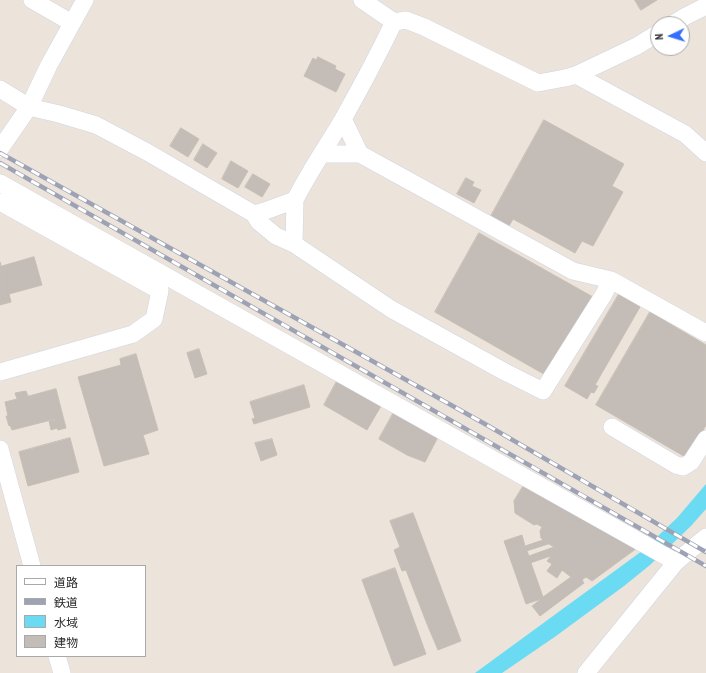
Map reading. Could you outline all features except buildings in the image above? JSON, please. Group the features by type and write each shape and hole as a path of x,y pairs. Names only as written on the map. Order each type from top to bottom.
{"street":[{"path":"32,0 72,23"},
{"path":"0,149 29,107 48,65 85,0"},
{"path":"362,0 394,22 406,20 424,27 538,83 576,75 637,46 650,38"},
{"path":"686,16 706,6"},
{"path":"294,244 295,200 342,119 394,22"},
{"path":"576,75 685,134 706,153"},
{"path":"0,89 29,107 96,124 147,152 254,214 259,222 276,236 294,244 391,309 505,372 543,391 612,280"},
{"path":"342,119 360,154"},
{"path":"322,154 360,154 573,271 612,280 706,333"},
{"path":"0,183 671,559"},
{"path":"254,214 295,200"},
{"path":"0,202 160,291 154,319 133,334 0,372"},
{"path":"612,427 676,465 683,467 691,462 706,439"},
{"path":"0,450 32,565"},
{"path":"586,673 671,559 706,537"},
{"path":"57,657 62,673"}],"water":[{"path":"706,484 706,509 691,526 650,565 556,636 502,673 475,673 642,551 677,518"}],"railway":[{"path":"0,153 485,424 706,552"},
{"path":"0,163 706,566"}]}
